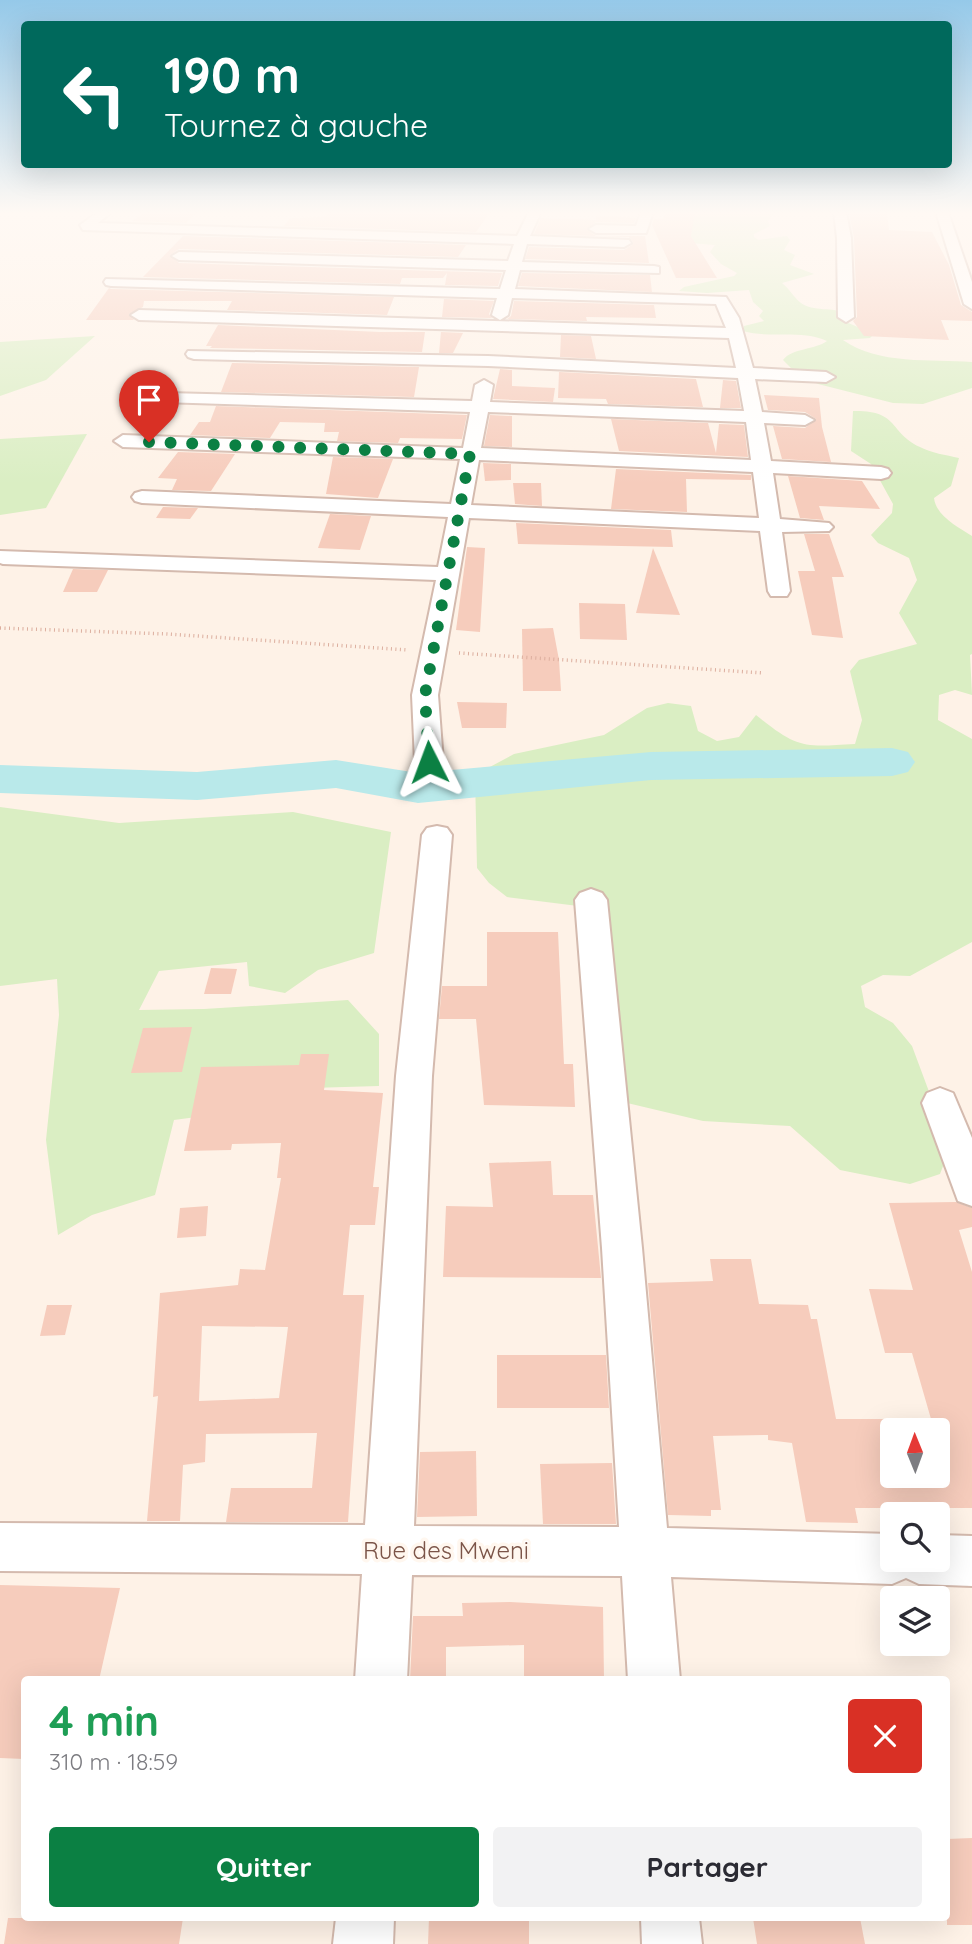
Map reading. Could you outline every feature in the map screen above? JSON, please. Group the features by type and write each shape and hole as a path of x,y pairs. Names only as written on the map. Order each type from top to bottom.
{"street":[{"path":"429,762 425,695 432,651 488,361 503,303"},
{"path":"723,303 733,319 734,333 746,371 779,591"},
{"path":"846,303 846,317"},
{"path":"139,315 734,333"},
{"path":"194,354 488,361 746,371 826,377"},
{"path":"167,398 805,420"},
{"path":"123,441 881,473"},
{"path":"142,497 821,527"},
{"path":"3,557 449,574"},
{"path":"381,1676 414,1076 438,835"},
{"path":"590,900 622,1248 654,1676"},
{"path":"940,1103 972,1189"},
{"name":"Rue des Mweni","path":"0,1548 645,1552 880,1559"},
{"path":"950,1560 972,1561"},
{"path":"363,1944 365,1921"},
{"path":"670,1921 672,1944"}],"path":[{"path":"0,628 167,634 763,673"}],"green space":[{"path":"754,303 801,303 811,308 846,313 846,322 874,334 870,338 843,340 872,354 888,357 972,362 972,388 923,404 893,403 818,384 797,374 783,360 792,353 827,341 807,335 743,331 744,326 764,321 759,316 763,311"},
{"path":"95,336 46,380 0,396 0,342"},
{"path":"853,411 879,414 920,447 959,458 951,486 934,498 943,516 972,536 972,695 955,690 939,695 938,720 972,739 972,942 910,976 883,975 861,986 865,1007 893,1023 912,1046 950,1148 940,1174 910,1184 840,1170 790,1126 703,1121 623,1102 594,908 507,897 489,883 477,868 475,775 514,754 604,735 647,708 668,703 691,706 698,731 717,741 739,737 756,715 782,734 802,743 824,746 855,744 862,720 850,671 859,660 917,644 899,613 917,580 909,558 878,543 871,535 892,513 893,504 871,464 851,451"},
{"path":"87,434 46,508 0,515 0,439"},
{"path":"0,807 119,823 293,812 391,832 374,953 318,970 285,993 249,986 247,962 159,971 139,1010 204,1009 348,1000 379,1034 379,1086 276,1089 271,1107 174,1120 155,1195 92,1215 58,1235 46,1140 59,1015 57,979 0,986"}],"building":[{"path":"98,303 144,303 143,307 129,314 134,320 86,320"},
{"path":"231,303 392,303 387,315 227,310"},
{"path":"444,303 493,303 489,314 492,318 442,317"},
{"path":"514,303 574,303 654,305 656,318 586,317 587,321 507,319 511,316"},
{"path":"856,303 960,303 972,312 972,321 941,320 949,340 864,336 853,321 857,317"},
{"path":"218,325 425,332 422,352 210,348 212,346 206,346"},
{"path":"441,332 463,333 453,353 439,353"},
{"path":"561,335 591,336 596,359 560,357"},
{"path":"232,363 419,367 414,397 221,392"},
{"path":"500,369 512,370 512,386 555,388 553,402 493,399"},
{"path":"559,372 696,379 703,407 608,404 606,399 558,398"},
{"path":"723,380 736,381 741,408 720,408"},
{"path":"764,395 819,398 822,427 831,462 782,459 773,426 805,428 816,419 805,412 768,410"},
{"path":"216,406 467,415 462,439 400,438 398,443 337,441 339,432 324,432 325,423 280,422 270,438 190,435 199,422 210,422"},
{"path":"490,415 512,416 512,447 484,446"},
{"path":"611,419 708,423 716,453 719,424 744,425 748,457 619,451"},
{"path":"178,452 235,454 211,491 172,490 177,479 158,478"},
{"path":"333,457 393,459 378,498 326,494"},
{"path":"483,463 511,464 511,480 485,481"},
{"path":"616,469 751,475 751,480 686,479 687,512 611,509"},
{"path":"788,476 862,481 880,509 819,506 824,520 800,518"},
{"path":"513,483 541,483 542,506 515,504"},
{"path":"163,507 198,508 190,519 156,518"},
{"path":"330,514 371,516 360,550 318,548"},
{"path":"516,523 671,530 673,547 518,544"},
{"path":"804,534 829,534 844,577 832,577 843,638 812,635 798,571 815,571"},
{"path":"467,547 485,548 480,632 456,630"},
{"path":"653,548 680,615 636,613"},
{"path":"73,569 108,570 97,592 63,592"},
{"path":"579,603 625,604 627,640 580,639"},
{"path":"553,628 561,691 523,691 522,629"},
{"path":"457,702 507,703 506,728 462,728"},
{"path":"487,932 558,932 564,1064 573,1064 575,1107 484,1105 476,1019 439,1019 442,986 487,986"},
{"path":"211,968 237,969 231,994 204,994"},
{"path":"192,1027 182,1072 131,1073 143,1028"},
{"path":"301,1054 329,1054 324,1090 383,1093 373,1187 379,1187 375,1225 350,1225 343,1295 364,1295 348,1522 226,1522 231,1488 312,1488 317,1433 206,1434 205,1462 183,1465 180,1521 147,1521 158,1396 153,1397 160,1293 238,1285 240,1269 265,1270 281,1178 277,1178 281,1143 232,1144 231,1150 184,1151 201,1067 299,1065","holes":["202,1326 288,1327 279,1398 199,1401"]},
{"path":"551,1161 553,1195 593,1195 601,1278 443,1277 446,1206 493,1207 489,1163"},
{"path":"956,1202 972,1208 972,1227 959,1230 972,1272 972,1508 950,1508 950,1502 880,1502 880,1508 855,1508 858,1523 806,1522 792,1443 768,1440 768,1435 713,1436 721,1510 711,1510 711,1516 668,1515 648,1283 713,1281 710,1259 751,1259 759,1304 808,1305 811,1319 817,1319 836,1419 880,1419 880,1488 950,1488 950,1418 931,1418 912,1353 885,1353 869,1289 913,1290 889,1203"},
{"path":"208,1206 206,1236 177,1238 180,1208"},
{"path":"47,1305 72,1305 65,1335 40,1336"},
{"path":"497,1355 606,1355 609,1408 497,1408"},
{"path":"476,1451 477,1516 417,1517 420,1452"},
{"path":"612,1463 616,1524 543,1524 540,1464"},
{"path":"0,1585 120,1588 100,1676 21,1676 21,1759 0,1758"},
{"path":"510,1602 603,1607 604,1676 524,1676 524,1645 446,1647 446,1676 410,1676 413,1616 463,1616 462,1603"},
{"path":"972,1838 972,1925 947,1925 947,1921 950,1921 950,1839"},
{"path":"8,1918 21,1918 21,1921 183,1921 179,1944 4,1944"},
{"path":"429,1921 529,1921 529,1944 428,1944"},
{"path":"753,1921 861,1921 865,1944 757,1944"}],"waterway":[{"path":"0,779 197,786 336,774 418,788 651,766 892,762"}],"route":[{"path":"149,442 470,454 425,695 429,762"}]}
